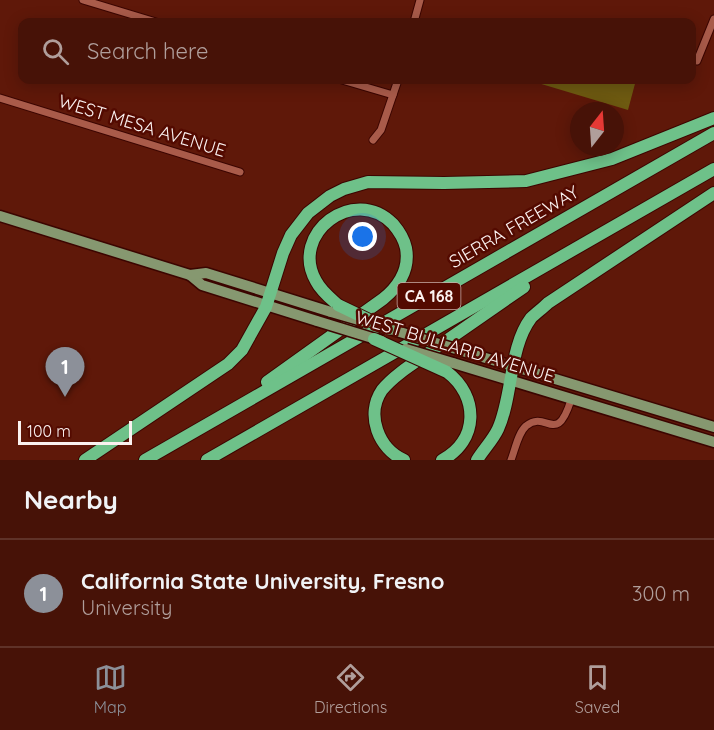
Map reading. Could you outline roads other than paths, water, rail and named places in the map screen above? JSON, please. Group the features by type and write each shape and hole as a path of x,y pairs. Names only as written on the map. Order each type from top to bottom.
{"highway":[{"path":"85,460 228,364 242,350 266,307 283,253 298,224 319,204 344,189 357,184 379,181 444,183 526,181 612,159 714,118"},
{"name":"SIERRA FREEWAY","path":"145,460 714,133"},
{"name":"CA 168","path":"207,460 714,169"},
{"path":"477,460 498,429 512,381 512,367 523,333 531,318 548,303 714,193"},
{"path":"202,428 394,291 405,270 406,250 404,241 394,226 378,213 358,210 338,214 328,220 315,236 311,248 311,270 334,308 388,329"},
{"path":"404,460 386,446 376,430 375,412 381,391 408,368 587,243"},
{"path":"374,339 450,368 464,390 471,414 468,432 460,447 442,460"}],"main road":[{"name":"WEST BULLARD AVENUE","path":"0,216 190,275 202,285 266,307 374,339"},
{"name":"WEST BULLARD AVENUE","path":"190,275 206,273 270,293 334,308"},
{"name":"WEST BULLARD AVENUE","path":"388,329 714,428"},
{"name":"WEST BULLARD AVENUE","path":"450,368 512,381 714,442"},
{"path":"571,400 580,396 604,403 646,407"}],"street":[{"path":"83,0 143,18"},
{"path":"415,18 420,0"},
{"path":"697,61 714,19"},
{"path":"356,84 393,95"},
{"path":"373,140 381,130 397,84"},
{"name":"WEST MESA AVENUE","path":"0,98 240,172"},
{"path":"511,460 521,432 527,425 537,422 552,425 561,423 566,417 571,400"}],"place":[{"name":"California State University, Fresno","path":"65,397"}]}
